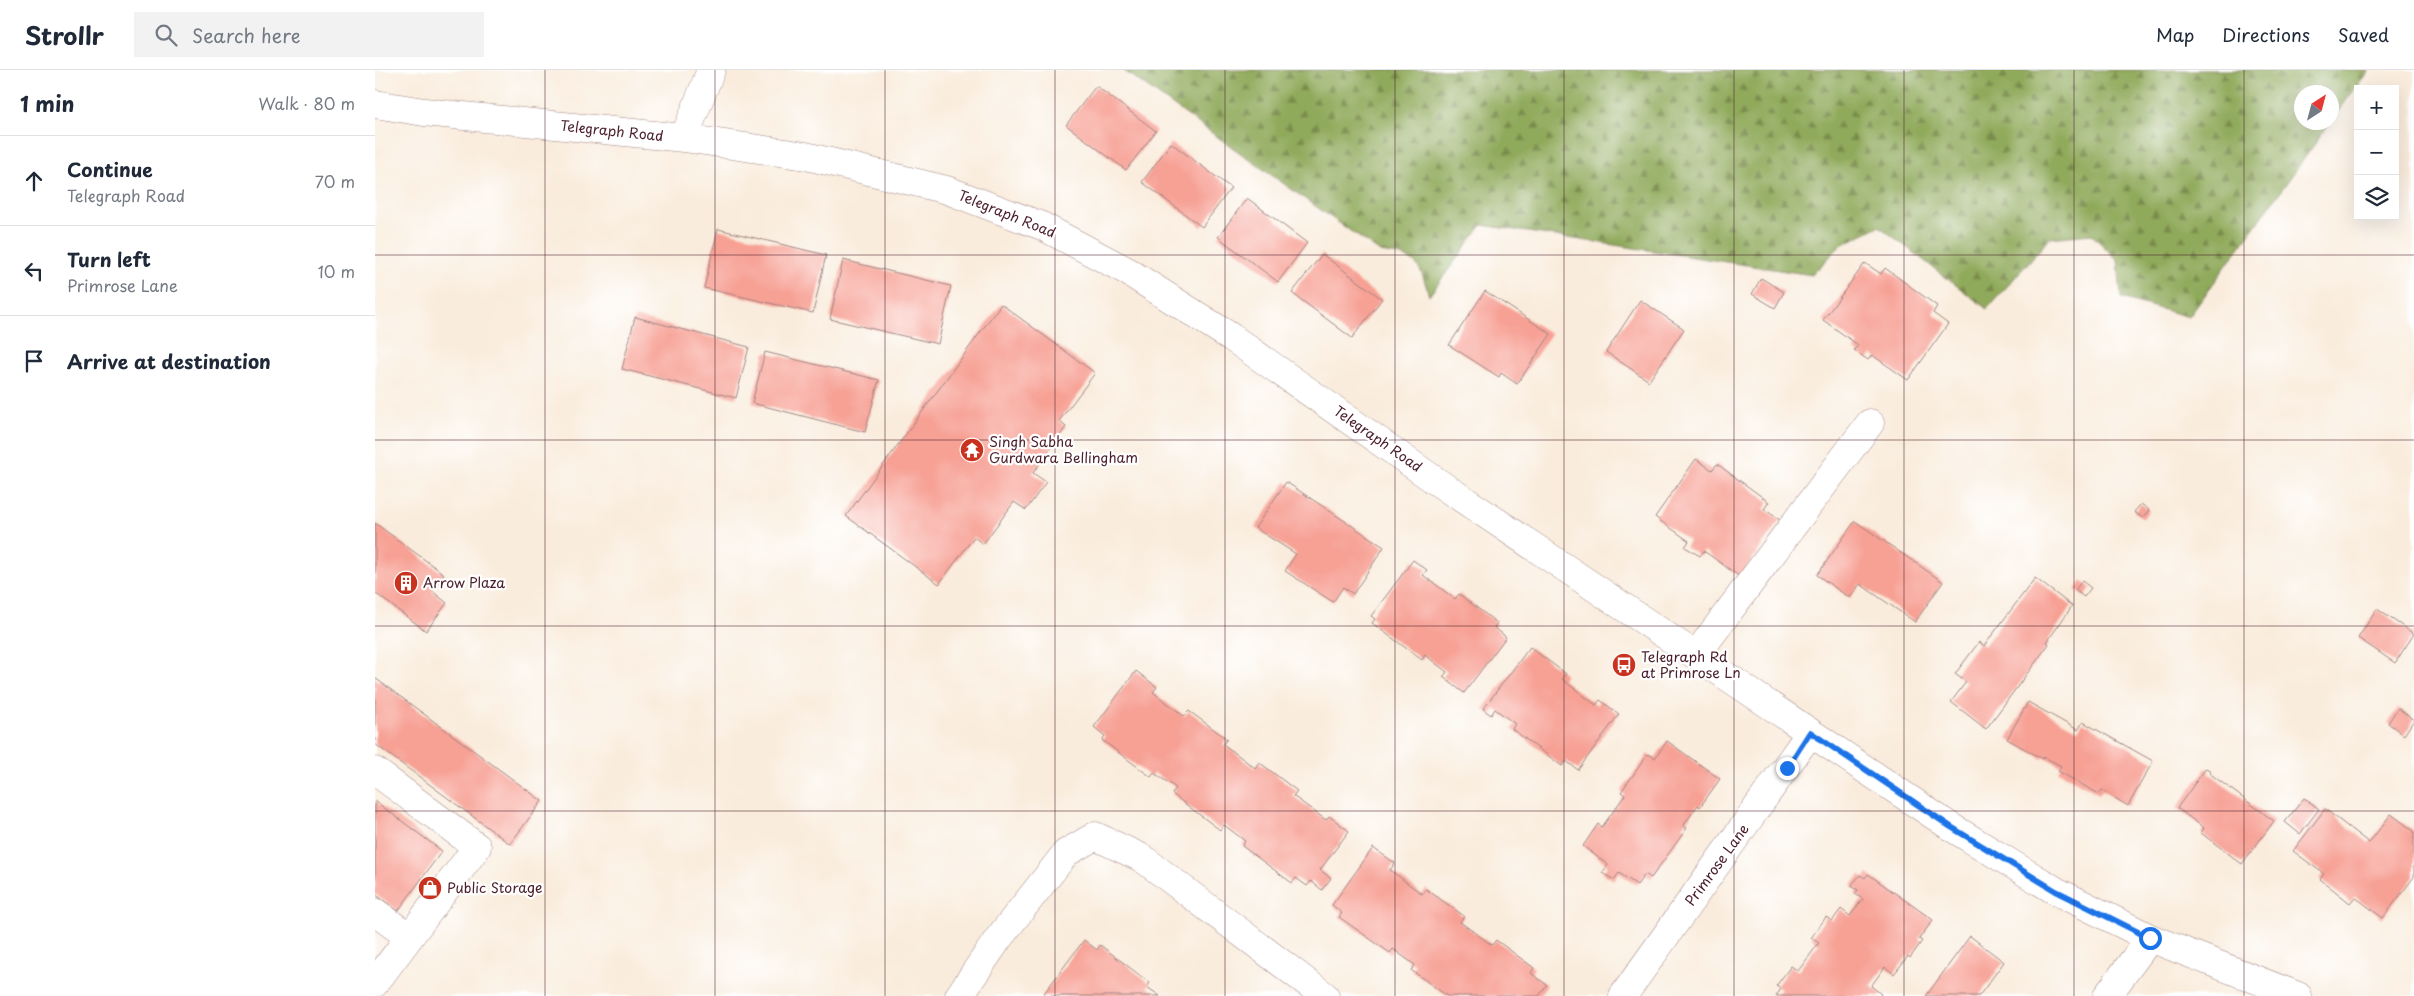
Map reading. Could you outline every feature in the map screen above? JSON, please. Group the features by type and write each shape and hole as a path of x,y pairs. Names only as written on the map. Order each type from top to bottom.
{"street":[{"path":"684,138 711,70"},
{"name":"Telegraph Road","path":"375,104 424,112 684,138 806,156 947,190 1042,226 1127,271 1231,337 1441,484 1951,827 2048,886 2150,938 2297,996"},
{"path":"1697,655 1870,423"},
{"name":"Primrose Lane","path":"1623,996 1810,732"},
{"path":"375,771 477,847 375,983"},
{"path":"959,996 998,939 1066,853 1095,836 1142,858 1325,996"},
{"path":"375,912 409,938"},
{"path":"2107,996 2150,938"}],"green space":[{"path":"1123,70 2369,70 2358,85 2354,85 2354,90 2339,111 2339,85 2294,85 2294,130 2325,130 2189,317 2121,298 2118,260 2091,234 2050,238 1987,309 1879,226 1841,245 1812,275 1482,225 1429,296 1422,275 1415,263 1402,256 1380,252"}],"building":[{"path":"1096,86 1156,131 1126,170 1066,125"},
{"path":"1171,143 1231,188 1202,227 1142,182"},
{"path":"1247,198 1307,243 1278,282 1218,237"},
{"path":"718,229 826,255 813,313 704,288"},
{"path":"1322,254 1382,299 1352,338 1292,293"},
{"path":"843,260 951,286 938,344 830,319"},
{"path":"1865,263 1881,274 1885,268 1937,306 1933,313 1948,324 1908,380 1872,355 1868,360 1854,350 1858,345 1823,320"},
{"path":"1761,278 1784,292 1775,308 1752,294"},
{"path":"1485,291 1551,334 1517,384 1501,373 1499,377 1449,345"},
{"path":"1640,300 1684,329 1649,381 1606,352"},
{"name":"Singh Sabha Gurdwara Bellingham","path":"1001,304 1095,373 1059,421 1066,427 1033,473 1046,482 1026,510 1014,502 983,544 974,537 939,584 846,516"},
{"path":"635,317 749,347 736,398 622,369"},
{"path":"765,352 879,380 865,432 752,403"},
{"path":"1696,459 1712,470 1717,464 1769,502 1764,509 1780,520 1740,577 1704,551 1700,556 1685,547 1689,541 1655,517"},
{"path":"1286,482 1384,547 1353,594 1343,587 1333,602 1285,571 1296,554 1255,528"},
{"path":"2141,504 2149,510 2143,518 2134,512"},
{"path":"1855,521 1943,582 1915,622 1860,584 1850,598 1817,575"},
{"name":"Arrow Plaza","path":"375,523 444,574 432,591 447,603 426,631 375,593"},
{"path":"1413,560 1427,570 1423,575 1455,599 1459,594 1497,623 1494,627 1506,637 1464,693 1443,677 1447,672 1425,655 1422,660 1372,623 1375,619 1371,616"},
{"path":"2035,578 2072,606 2047,642 2049,644 1986,729 1951,702 1966,682 1955,674 1979,642 1984,646"},
{"path":"2082,581 2091,588 2084,597 2075,590"},
{"path":"2377,609 2414,634 2395,663 2358,638"},
{"path":"1530,647 1566,674 1562,679 1596,705 1600,700 1619,714 1578,770 1566,761 1562,766 1512,729 1515,724 1495,709 1491,715 1483,709"},
{"path":"1136,671 1157,687 1153,692 1184,716 1189,711 1227,739 1223,744 1255,768 1259,762 1297,791 1293,796 1326,820 1329,816 1349,831 1320,870 1331,878 1322,890 1311,881 1307,886 1296,878 1292,883 1242,846 1245,841 1224,825 1220,830 1172,794 1176,788 1154,773 1151,777 1102,740 1105,736 1094,727"},
{"path":"375,678 542,801 510,844 375,744"},
{"path":"2028,702 2078,730 2083,722 2153,761 2128,806 2102,790 2099,794 2058,771 2061,766 2044,757 2043,759 2007,739"},
{"path":"2398,708 2414,720 2404,735 2388,723"},
{"path":"1667,741 1720,779 1700,807 1698,805 1683,826 1687,828 1651,878 1645,874 1637,885 1619,873 1614,880 1602,873 1608,865 1583,846 1598,824 1602,827 1625,795 1621,792 1648,754 1655,758"},
{"path":"2206,768 2211,771 2209,773 2274,821 2242,864 2201,833 2204,828 2177,808"},
{"path":"2304,798 2319,809 2300,834 2285,822"},
{"path":"375,801 442,851 398,911 375,894"},
{"path":"2325,809 2369,843 2391,814 2414,831 2414,877 2383,918 2355,897 2350,903 2320,879 2324,874 2293,851"},
{"path":"1373,848 1395,863 1390,870 1422,894 1426,889 1464,916 1460,922 1492,945 1496,940 1534,968 1531,973 1547,985 1539,996 1447,996 1411,970 1415,965 1393,949 1390,953 1339,917 1342,913 1332,905"},
{"path":"1868,874 1933,920 1919,939 1922,941 1910,958 1908,956 1894,974 1885,967 1871,986 1881,994 1880,996 1776,996 1781,989 1776,986 1791,966 1798,971 1819,943 1811,938 1826,917 1832,921 1841,909 1850,916 1863,899 1855,894 1858,890 1851,886 1860,875 1865,878"},
{"path":"1970,936 2004,962 1979,996 1926,996"},
{"path":"1084,940 1097,950 1100,945 1150,983 1147,987 1160,996 1042,996"}],"place":[{"name":"Singh Sabha Gurdwara Bellingham","path":"972,450"},
{"name":"Arrow Plaza","path":"406,583"},
{"name":"Telegraph Rd at Primrose Ln","path":"1624,665"},
{"name":"Public Storage","path":"430,888"}],"route":[{"path":"1787,768 1810,732 1951,827 2056,891 2150,938"}]}
